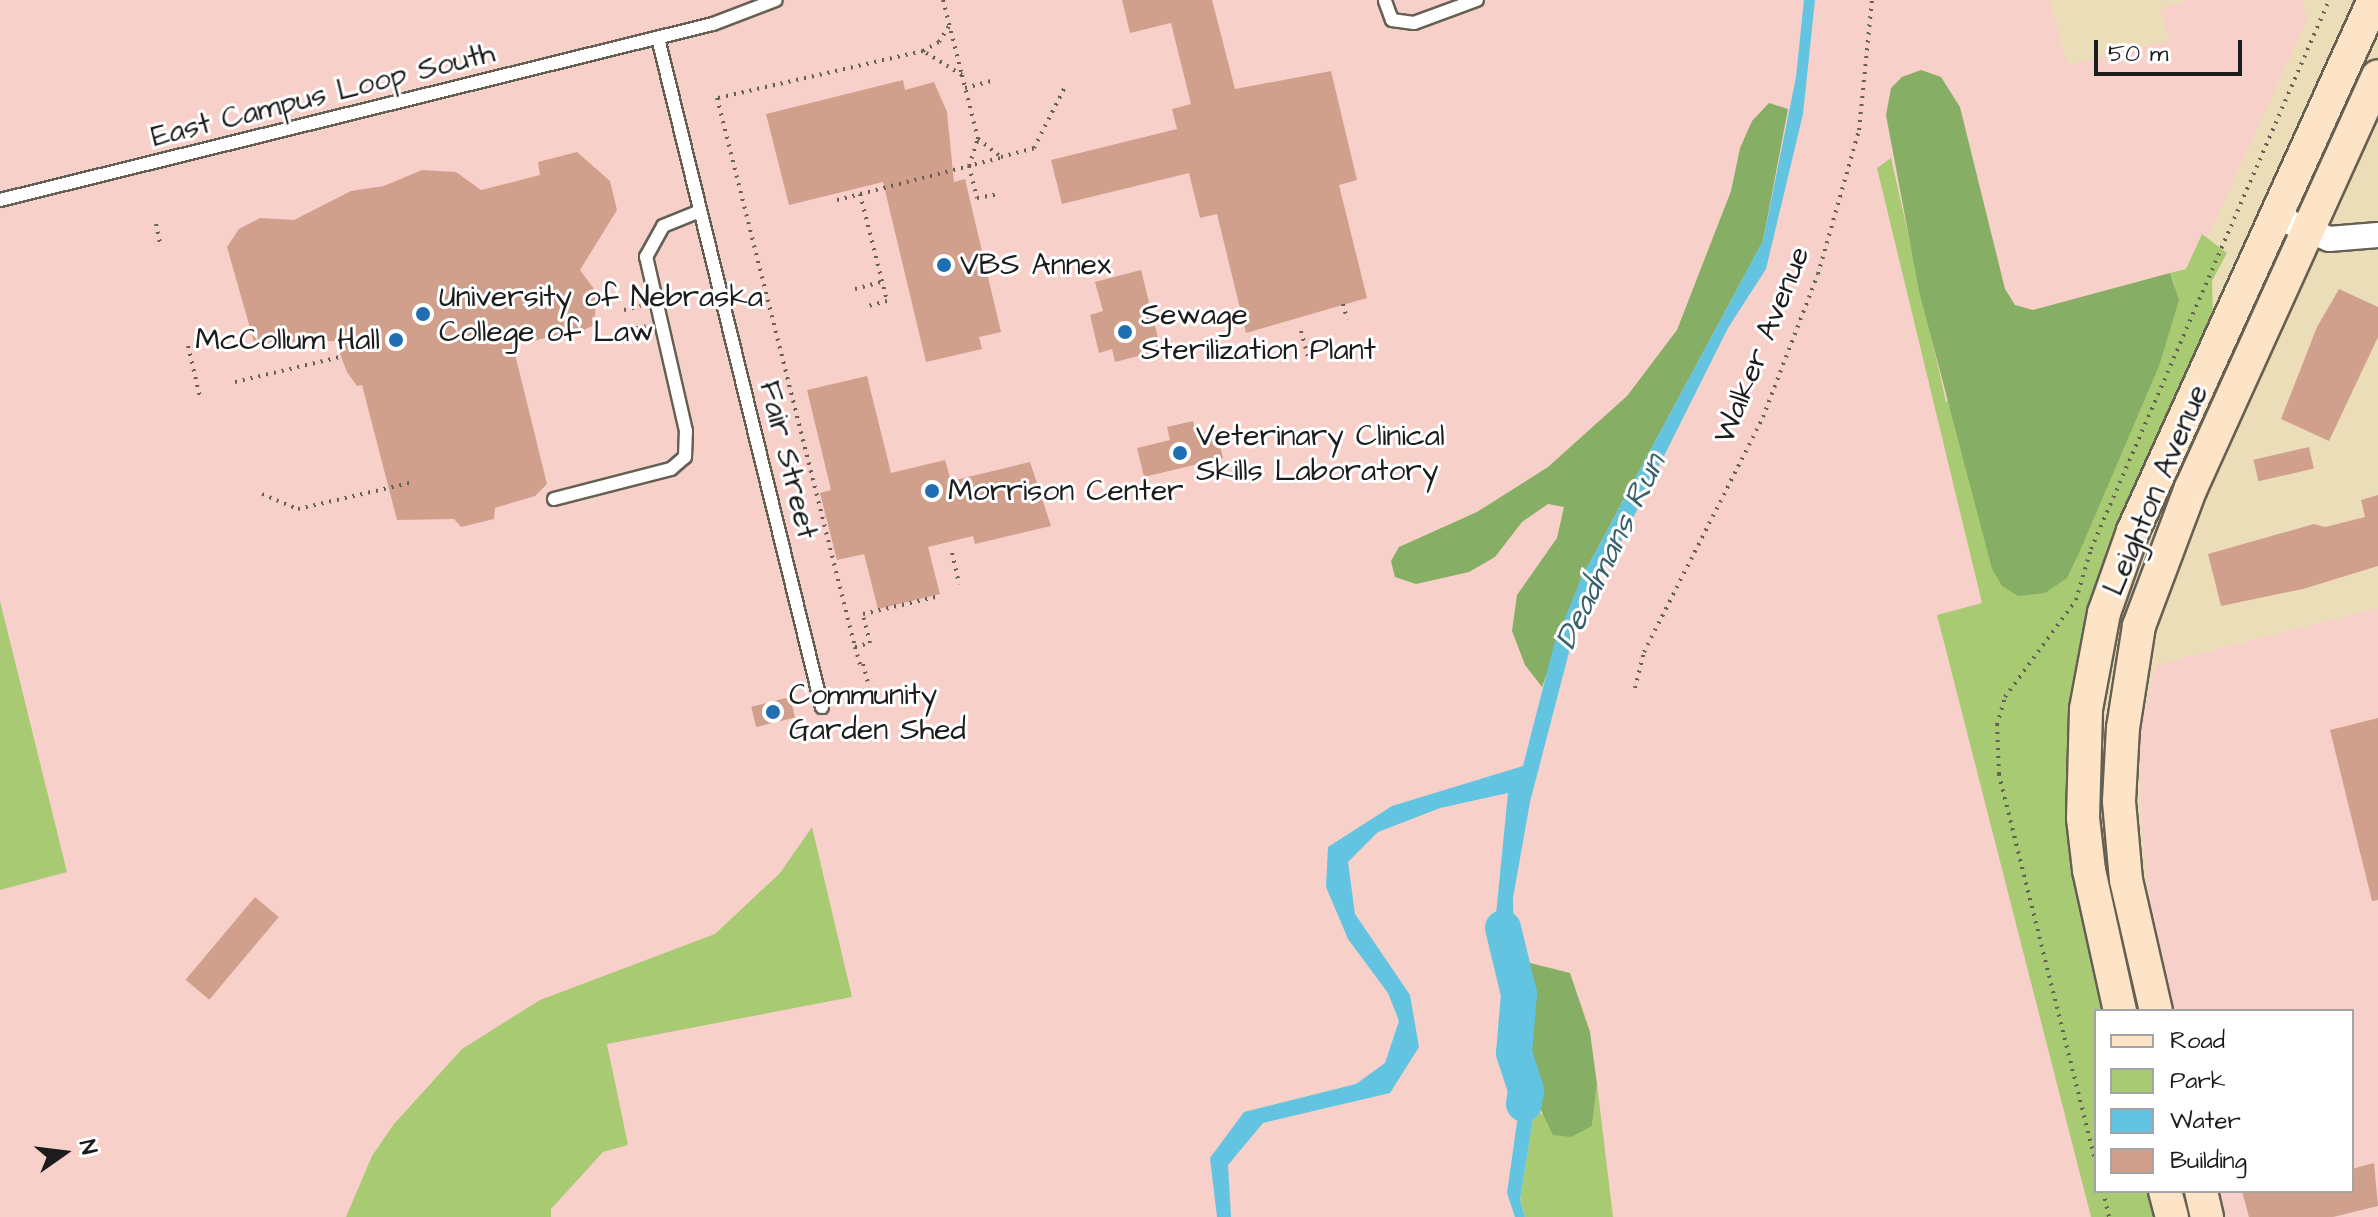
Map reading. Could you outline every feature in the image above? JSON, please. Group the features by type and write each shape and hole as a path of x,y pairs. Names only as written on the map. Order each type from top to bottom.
{"main road":[{"name":"Leighton Avenue","path":"2120,1009 2089,870 2083,818 2086,709 2094,659 2133,531 2374,0"},
{"name":"Leighton Avenue","path":"2156,1009 2126,880 2119,801 2136,639 2175,527 2378,76"},
{"path":"2166,1193 2172,1217"},
{"path":"2201,1193 2207,1217"}],"street":[{"path":"2277,217 2329,239 2378,235"}],"lane":[{"name":"East Campus Loop South","path":"0,200 713,24 776,0"},
{"path":"1385,1 1392,20 1414,23 1477,0"},
{"name":"Fair Street","path":"658,38 822,707"},
{"path":"554,499 671,469 685,457 686,431 646,257 663,226 700,211"}],"path":[{"path":"943,0 978,139 969,166 977,198 1000,194"},
{"name":"Walker Avenue","path":"1635,688 1644,652 1763,417 1818,274 1859,130 1872,0"},
{"path":"870,690 855,647 786,355 776,340 717,98 923,51 939,42 949,25"},
{"path":"923,51 962,75"},
{"path":"965,88 995,80"},
{"path":"837,200 1034,148 1065,87"},
{"path":"978,139 1001,157"},
{"path":"860,194 887,301 868,306"},
{"path":"156,224 160,243"},
{"path":"855,289 882,282"},
{"path":"1343,304 1347,319"},
{"path":"1301,331 1308,358"},
{"path":"188,346 200,397"},
{"path":"235,382 340,357"},
{"path":"262,494 298,509 414,482"},
{"path":"952,553 959,584"},
{"path":"855,647 870,643 863,614 940,596"},
{"path":"2103,1193 2109,1217"}],"shaded area":[{"path":"0,0 2049,0 2068,65 2169,41 2160,8 2190,0 2302,0 2307,20 2104,464 2068,563 2097,1217 0,1217"},
{"path":"2378,608 2378,1217 2222,1217 2216,1193 2354,1193 2354,1009 2170,1009 2153,940 2142,829 2139,736 2156,665"}],"green space":[{"path":"1921,70 1941,77 1960,107 2005,289 2015,305 2033,310 2170,273 2179,300 2159,366 2079,553 2067,578 2045,593 2018,596 2002,586 1992,569 1919,291 1886,115 1891,88 1902,77"},
{"path":"1769,103 1788,109 1763,241 1581,579 1542,687 1525,665 1512,631 1517,595 1557,538 1564,507 1548,504 1522,522 1495,557 1469,572 1416,584 1395,577 1391,561 1399,547 1477,512 1548,467 1627,396 1677,330 1731,191 1740,148 1752,121"},
{"path":"1891,158 1946,402 2175,286 2170,273 2186,269 2202,234 2227,253 2212,281 2213,320 2080,678 2109,1009 2094,1009 2094,1193 2154,1193 2160,1217 2091,1217 1937,615 1982,603 1877,168"},
{"path":"0,601 67,872 0,890"},
{"path":"812,827 852,997 607,1044 628,1145 603,1152 551,1209 551,1217 346,1217 372,1156 394,1124 462,1049 540,1000 715,934 780,873"},
{"path":"1530,963 1570,973 1590,1032 1597,1084 1592,1126 1571,1137 1553,1135 1536,1100 1513,972"},
{"path":"1597,1084 1613,1217 1525,1217 1520,1200 1536,1100 1541,1114 1592,1126"}],"water":[{"path":"1804,0 1815,0 1803,114 1766,269 1728,328 1621,542 1580,610 1530,802 1513,898 1514,974 1536,1100 1520,1200 1525,1217 1515,1217 1507,1193 1520,1101 1495,925 1508,793 1440,808 1378,832 1348,862 1355,914 1410,995 1419,1047 1390,1093 1263,1123 1228,1165 1231,1217 1217,1217 1210,1158 1244,1112 1356,1084 1385,1063 1399,1021 1388,993 1348,939 1326,887 1328,847 1392,806 1523,766 1554,645 1581,579 1763,241 1796,77"}],"building":[{"path":"1122,0 1212,0 1235,89 1331,71 1357,180 1339,185 1367,298 1246,333 1217,214 1200,218 1189,173 1062,204 1051,160 1177,129 1172,109 1191,104 1171,23 1130,33"},
{"path":"903,80 905,90 934,82 947,112 954,182 965,179 1001,332 979,337 982,349 926,362 883,182 789,205 766,114"},
{"name":"McCollum Hall","path":"577,152 610,181 617,210 580,270 597,293 594,325 566,339 565,333 513,346 547,484 535,496 495,508 494,519 461,527 454,519 397,520 362,385 357,386 347,372 335,341 254,342 227,247 239,229 260,218 294,220 351,191 384,186 422,170 456,172 481,190 540,175 538,162"},
{"name":"Sewage Sterilization Plant","path":"1141,270 1161,350 1115,362 1112,349 1099,353 1090,315 1103,311 1095,282"},
{"path":"2339,289 2378,307 2378,337 2329,441 2281,419 2317,327"},
{"name":"Morrison Center","path":"867,376 891,473 945,460 951,481 1030,462 1051,526 975,544 973,536 928,547 940,594 878,609 864,554 837,560 820,493 831,490 807,390"},
{"name":"Veterinary Clinical Skills Laboratory","path":"1193,421 1196,434 1216,429 1223,458 1144,477 1137,448 1170,440 1167,427"},
{"path":"2309,447 2314,468 2258,481 2253,460"},
{"path":"2378,495 2378,566 2303,589 2221,606 2208,554 2314,524 2325,527 2365,517 2361,500"},
{"name":"Community Garden Shed","path":"790,697 795,717 756,727 751,707"},
{"path":"2378,718 2378,900 2372,901 2330,730"},
{"path":"255,897 279,917 209,1000 186,980"},
{"path":"2374,1163 2378,1206 2333,1217 2249,1217 2243,1193 2354,1193 2354,1168"}],"waterway":[{"name":"Deadmans Run","path":"1503,928 1519,994 1514,1053 1526,1091 1524,1104"}],"place":[{"name":"VBS Annex","path":"944,265"},
{"name":"University of Nebraska College of Law","path":"423,314"},
{"name":"Sewage Sterilization Plant","path":"1125,332"},
{"name":"McCollum Hall","path":"396,340"},
{"name":"Veterinary Clinical Skills Laboratory","path":"1180,453"},
{"name":"Morrison Center","path":"932,491"},
{"name":"Community Garden Shed","path":"773,712"}]}
